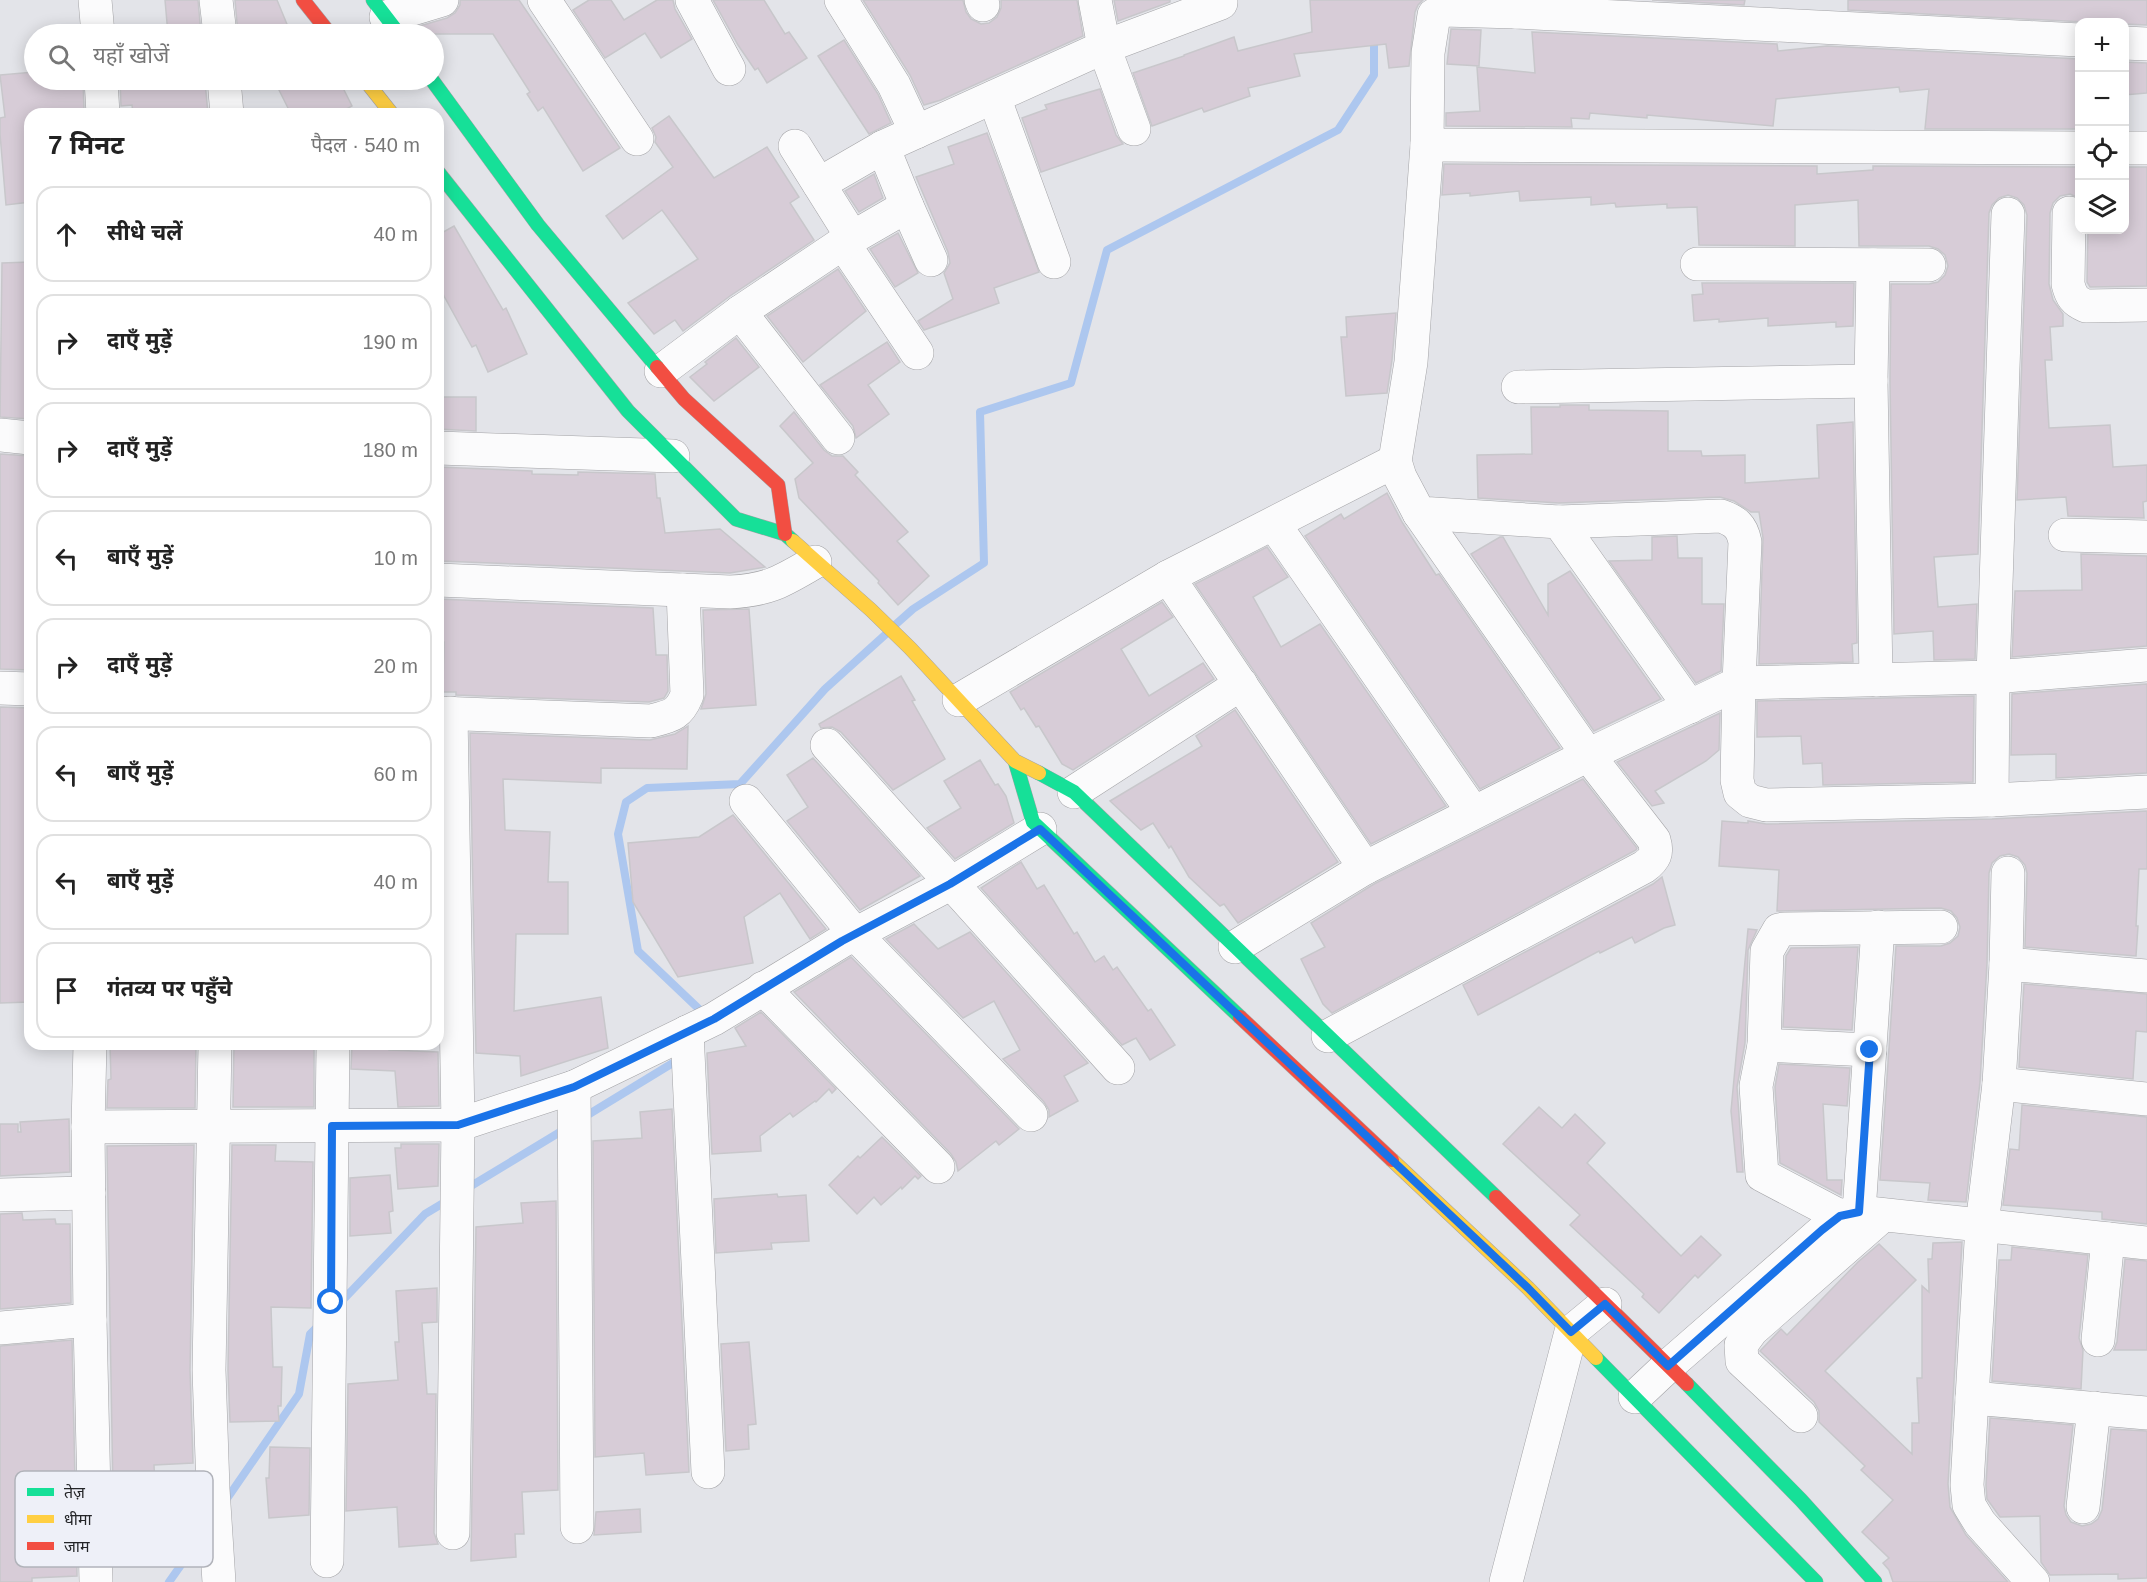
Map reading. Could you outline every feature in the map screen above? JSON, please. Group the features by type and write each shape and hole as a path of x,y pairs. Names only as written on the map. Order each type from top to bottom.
{"main road":[{"path":"303,0 322,24"},
{"path":"373,90 387,108"},
{"path":"439,90 538,225 684,399 778,485 785,534"},
{"path":"444,180 628,411 736,519 785,534 910,648 1015,761 1074,792 1668,1366 1825,1525 1875,1582"},
{"path":"1015,761 1033,822 1528,1288 1816,1582"}],"street":[{"path":"96,0 97,24"},
{"path":"216,0 219,24"},
{"path":"386,17 442,0"},
{"path":"544,0 637,140"},
{"path":"692,0 729,69"},
{"path":"841,0 894,85 916,132"},
{"path":"1095,0 1104,47 1134,129"},
{"path":"819,184 883,147 1104,47 1225,1"},
{"path":"1328,1036 1634,872 1654,859 1657,850 1654,840 1588,755 1419,513 1400,477 1395,461 1411,362 1427,145 1428,53 1434,15 1443,10 1516,6 1831,14 2075,40"},
{"path":"2129,43 2147,44"},
{"path":"102,90 103,108"},
{"path":"225,90 226,108"},
{"path":"994,97 1054,261"},
{"path":"1427,145 2075,148"},
{"path":"795,146 819,184 848,240 917,352"},
{"path":"883,147 931,260"},
{"path":"2129,148 2147,148"},
{"path":"661,371 740,312 848,240 907,206"},
{"path":"2069,213 2068,284 2071,296 2077,303 2086,306 2147,305"},
{"path":"1992,800 1993,677 2008,214"},
{"path":"1697,264 1929,265"},
{"path":"1873,265 1871,381 1876,680"},
{"path":"740,312 838,438"},
{"path":"1518,387 1871,381"},
{"path":"0,435 24,437"},
{"path":"444,448 673,456"},
{"path":"959,700 1168,577 1395,461"},
{"path":"1419,513 1559,522 1721,516 1735,521 1743,531 1746,542 1737,780 1740,793 1750,801 1766,805 1992,800 2147,792"},
{"path":"1559,522 1690,707"},
{"path":"1274,524 1473,813"},
{"path":"2065,535 2147,537"},
{"path":"444,580 730,592 754,591 774,585 815,562"},
{"path":"1168,577 1365,868"},
{"path":"453,1533 458,1125 445,713 651,721 669,717 682,708 687,695 683,590"},
{"path":"1235,947 1365,868 1588,755 1739,683 1993,677 2147,665"},
{"path":"1074,792 1241,684"},
{"path":"0,688 24,689"},
{"path":"826,745 1118,1068"},
{"path":"746,801 855,934 1031,1115"},
{"path":"88,1126 458,1125 574,1107 695,1038 763,988 855,934 950,884 1040,829"},
{"path":"2008,873 2006,964 1999,1084 1983,1225 1967,1485 1969,1505 1980,1523 2034,1582"},
{"path":"1801,1416 1742,1361 1741,1345 1752,1330 1860,1214 1878,927"},
{"path":"1941,927 1779,930 1767,951 1764,1046 1756,1086 1762,1175 1860,1214 2147,1243"},
{"path":"2006,964 2147,974"},
{"path":"763,988 938,1167"},
{"path":"695,1038 708,1472"},
{"path":"1764,1046 1870,1050"},
{"path":"90,1050 88,1126 93,1471"},
{"path":"212,1471 209,1370 215,1050"},
{"path":"327,1561 333,1050"},
{"path":"1999,1084 2147,1099"},
{"path":"574,1107 578,1527"},
{"path":"0,1196 89,1193"},
{"path":"1635,1397 1668,1366 1860,1214"},
{"path":"2098,1340 2108,1239"},
{"path":"1506,1582 1571,1332 1605,1304"},
{"path":"0,1328 90,1320"},
{"path":"1972,1398 2147,1413"},
{"path":"2083,1507 2094,1408"},
{"path":"213,1489 219,1582"},
{"path":"96,1567 96,1582"}],"building":[{"path":"165,0 198,0 200,24 167,24"},
{"path":"235,0 277,0 287,24 237,24"},
{"path":"460,0 519,0 620,148 583,171 543,107 538,111 527,94 530,92 493,34 444,34 444,24 426,24 447,18 455,13"},
{"path":"589,0 611,0 624,20 657,0 673,0 675,9 692,39 661,58 645,33 605,58 573,10"},
{"path":"713,0 764,0 785,34 789,32 807,58 767,83 758,68 755,70 738,45"},
{"path":"863,0 963,0 966,12 971,19 981,24 989,23 997,17 1001,8 1001,0 1077,0 1083,36 941,100 924,105 910,75"},
{"path":"1114,0 1170,0 1170,2 1118,21"},
{"path":"1310,0 1423,0 1415,12 1409,66 1389,68 1386,44 1294,54 1300,76 1248,88 1250,96 1204,112 1202,108 1152,126 1133,73 1234,37 1238,51 1312,32"},
{"path":"1652,0 1745,0 1744,5"},
{"path":"1848,0 2147,0 2147,25 2129,24 2129,18 2075,18 2075,21 1848,10"},
{"path":"1451,29 1481,30 1479,66 1447,64"},
{"path":"1532,32 1777,44 1778,51 1827,46 2075,59 2075,129 1925,129 1929,89 1900,92 1899,87 1776,99 1773,126 1647,115 1647,118 1590,113 1589,119 1571,118 1572,127 1446,126 1446,113 1480,111 1477,67 1535,73"},
{"path":"844,40 878,94 891,123 869,134 818,56"},
{"path":"2129,62 2147,63 2147,93 2129,95"},
{"path":"24,73 24,90 83,90 84,108 24,108 24,203 6,205 0,134 0,118 5,117 0,75"},
{"path":"1100,89 1116,135 1123,144 1041,172 1022,118 1047,109 1045,105"},
{"path":"120,90 206,90 207,108 132,108 132,105 121,106"},
{"path":"279,90 344,90 352,106 348,108 288,108"},
{"path":"669,116 714,178 767,147 799,197 790,203 814,240 730,296 683,331 675,320 654,334 628,303 698,259 662,210 623,239 606,216 673,167 655,142 656,137 652,128"},
{"path":"987,133 1039,272 994,288 999,303 924,330 918,321 953,299 944,273 950,263 948,252 916,177 954,164 948,147"},
{"path":"1444,164 1817,166 1817,174 1873,170 1873,166 2075,167 2075,196 2070,194 2060,196 2053,203 2050,213 2049,284 2053,300 2063,314 2063,326 2050,327 2052,360 2045,360 2049,428 2110,425 2113,467 2147,465 2147,501 2143,502 2144,518 2068,516 2066,497 2017,500 2027,215 2024,205 2017,198 2008,195 1999,198 1992,205 1989,213 1978,554 1934,557 1938,607 1977,604 1975,659 1934,660 1933,631 1894,634 1890,381 1891,284 1938,282 1945,275 1948,266 1945,255 1929,246 1859,246 1858,200 1795,205 1795,246 1699,245 1697,207 1667,208 1667,204 1616,207 1615,203 1591,205 1591,197 1520,201 1519,191 1470,196 1470,193 1442,195"},
{"path":"2129,167 2147,167 2147,286 2090,287 2087,282 2088,234 2129,234"},
{"path":"874,174 883,198 859,212 845,191"},
{"path":"454,226 503,310 506,308 527,354 488,372 476,345 472,347 444,296 444,232"},
{"path":"898,233 918,273 895,287 870,249"},
{"path":"24,262 24,419 0,417 2,263"},
{"path":"838,269 866,311 803,362 767,316"},
{"path":"1702,283 1854,283 1853,326 1836,327 1836,322 1768,326 1768,318 1719,322 1719,319 1694,321 1692,295 1703,294"},
{"path":"1396,313 1387,393 1346,396 1341,337 1347,337 1346,317"},
{"path":"736,338 759,367 714,401 690,377"},
{"path":"887,342 900,362 868,385 889,414 856,438 853,426 820,385"},
{"path":"444,397 476,397 476,431 444,429"},
{"path":"1560,405 1589,405 1589,410 1668,411 1668,451 1701,451 1702,456 1745,455 1745,483 1819,478 1817,425 1853,422 1857,643 1852,644 1853,662 1759,664 1763,538 1759,512 1751,512 1734,501 1720,497 1559,503 1478,498 1477,455 1532,454 1531,407 1560,407"},
{"path":"794,412 824,450 832,456 843,456 858,472 855,475 908,532 897,541 929,576 898,605 878,583 879,581 799,498 795,479 813,463 780,426"},
{"path":"0,454 24,456 24,670 0,669"},
{"path":"444,467 532,471 532,474 578,475 578,472 655,474 657,498 660,498 665,533 720,529 765,567 730,573 444,561"},
{"path":"1387,493 1402,522 1436,575 1439,574 1560,748 1480,789 1305,536 1341,514 1344,519"},
{"path":"1677,536 1678,558 1702,558 1702,604 1724,604 1721,671 1696,683 1609,561 1652,560 1652,537"},
{"path":"1503,537 1548,615 1548,584 1570,571 1661,699 1594,731 1471,554"},
{"path":"1267,547 1288,577 1253,597 1281,647 1320,624 1446,806 1371,844 1195,584"},
{"path":"2081,554 2147,556 2147,646 2012,657 2015,591 2082,590"},
{"path":"444,599 653,608 656,655 667,655 668,691 664,698 649,702 456,695 456,692 444,692"},
{"path":"1162,602 1173,617 1121,649 1149,696 1203,663 1214,679 1073,770 1062,764 1039,726 1036,727 1024,708 1021,710 1010,692"},
{"path":"749,609 756,705 701,709 706,694 703,610"},
{"path":"901,676 915,700 912,701 945,759 893,790 841,732 832,727 821,728 819,724"},
{"path":"2147,684 2147,773 2056,778 2056,754 2011,755 2012,694"},
{"path":"1974,696 1973,782 1823,785 1822,763 1803,764 1801,736 1757,737 1757,701"},
{"path":"0,707 24,708 24,1002 0,1003"},
{"path":"1235,710 1338,862 1238,923 1224,904 1220,906 1189,877 1171,846 1169,848 1153,823 1141,830 1110,801 1202,746 1196,736"},
{"path":"1720,713 1719,750 1706,761 1655,791 1664,803 1652,806 1617,762"},
{"path":"688,726 687,769 601,768 601,783 503,779 505,830 550,832 548,882 568,882 568,934 516,934 514,1011 601,997 608,1048 521,1076 520,1056 476,1053 470,733 650,740 675,734"},
{"path":"813,758 920,876 860,910 787,821 808,807 787,775"},
{"path":"980,760 995,785 998,784 1006,796 1014,823 955,859 927,828 961,808 944,781"},
{"path":"1583,779 1637,848 1636,850 1332,1013 1323,1004 1301,959 1325,947 1311,923 1374,884"},
{"path":"2147,811 2147,869 2139,869 2136,956 2025,947 2027,873 2025,865 2018,857 2009,854 2000,856 1992,863 1989,873 1987,963 1980,1082 1966,1202 1928,1200 1930,1183 1880,1180 1896,946 1941,946 1950,943 1958,936 1960,927 1957,918 1951,911 1941,908 1777,911 1779,870 1719,866 1722,821 1766,824 1992,819"},
{"path":"733,815 826,929 810,939 780,893 744,917 753,963 678,977 633,902 628,843 699,837"},
{"path":"1021,862 1037,889 1044,885 1074,934 1077,932 1095,962 1104,956 1113,970 1117,967 1148,1011 1151,1009 1175,1045 1150,1060 1136,1038 1122,1045 981,888"},
{"path":"1662,877 1675,925 1635,943 1632,937 1600,953 1599,951 1478,1015 1463,985 1653,884"},
{"path":"914,924 938,949 970,932 1088,1063 1064,1076 1078,1101 1049,1117 1049,1110 1044,1102 1003,1059 1020,1050 994,1001 963,1018 886,939"},
{"path":"1748,929 1757,930 1748,950 1745,1043 1737,1087 1743,1172 1737,1172 1731,1111"},
{"path":"1858,947 1852,1030 1783,1027 1786,956 1791,948"},
{"path":"851,957 1019,1129 999,1145 996,1141 958,1171 951,1154 794,992"},
{"path":"2024,984 2147,994 2147,1032 2136,1031 2133,1079 2019,1067"},
{"path":"761,1012 836,1089 832,1093 829,1089 816,1102 793,1117 790,1113 760,1136 761,1151 712,1154 707,1053 746,1046 735,1028"},
{"path":"110,1050 196,1050 195,1108 107,1108 108,1080 111,1079"},
{"path":"234,1050 314,1050 314,1107 233,1107"},
{"path":"352,1050 438,1052 439,1106 398,1107 395,1071 351,1069"},
{"path":"1779,1064 1850,1068 1847,1106 1823,1104 1827,1180 1842,1180 1841,1195 1780,1163 1775,1087"},
{"path":"2022,1105 2147,1117 2147,1224 2102,1219 2102,1212 2003,1205 2010,1149 2019,1150"},
{"path":"1539,1107 1562,1128 1575,1114 1605,1143 1587,1163 1681,1256 1701,1236 1721,1255 1698,1278 1695,1275 1659,1313 1642,1297 1644,1294 1570,1225 1580,1215 1503,1144"},
{"path":"672,1109 689,1472 646,1475 644,1453 595,1457 593,1141 642,1138 640,1112"},
{"path":"69,1119 70,1172 0,1176 0,1124 18,1124 18,1132 21,1132 20,1122"},
{"path":"882,1137 921,1176 918,1179 915,1176 881,1205 874,1197 857,1214 829,1185 858,1156 860,1158"},
{"path":"401,1144 439,1144 438,1186 398,1189 395,1148 401,1148"},
{"path":"194,1145 190,1370 193,1463 154,1465 154,1471 113,1471 107,1146"},
{"path":"232,1145 276,1145 275,1161 313,1162 311,1308 271,1307 273,1367 282,1367 281,1406 278,1406 279,1421 230,1422 228,1370"},
{"path":"390,1175 393,1211 389,1212 391,1233 350,1236 350,1178"},
{"path":"777,1194 778,1197 806,1195 809,1241 771,1243 772,1249 716,1253 714,1199"},
{"path":"556,1201 558,1490 522,1492 524,1534 515,1534 516,1557 471,1561 476,1227 523,1223 521,1203"},
{"path":"22,1213 23,1220 55,1219 56,1224 70,1224 71,1303 0,1309 0,1214"},
{"path":"1962,1242 1948,1484 1950,1507 1966,1535 2008,1582 1893,1582 1889,1570 1883,1563 1889,1558 1862,1532 1893,1500 1861,1470 1865,1466 1819,1422 1819,1411 1814,1402 1760,1351 1781,1329 1787,1335 1858,1262 1879,1244 1916,1280 1825,1371 1912,1454 1912,1423 1919,1423 1917,1378 1922,1378 1922,1286 1929,1292 1928,1259 1932,1259 1933,1243"},
{"path":"2012,1247 2088,1255 2079,1338 2083,1350 2081,1389 1992,1381 1999,1260 2011,1260"},
{"path":"2125,1259 2147,1261 2147,1350 2114,1350 2117,1342"},
{"path":"437,1288 437,1322 422,1323 427,1394 436,1394 434,1533 438,1544 399,1547 397,1507 346,1511 348,1384 398,1380 395,1342 399,1342 396,1291"},
{"path":"72,1340 75,1471 15,1471 15,1567 77,1567 77,1576 32,1578 32,1582 0,1582 0,1346"},
{"path":"749,1342 756,1424 748,1425 749,1449 726,1451 721,1344"},
{"path":"1990,1418 2073,1425 2064,1506 2071,1522 2082,1526 2098,1519 2102,1510 2111,1429 2147,1431 2147,1578 2118,1579 2118,1574 2050,1575 2041,1562 2040,1516 2000,1517 1987,1499"},
{"path":"270,1447 310,1448 309,1515 269,1518 266,1478 269,1478"},
{"path":"640,1509 641,1532 594,1535 596,1512"}],"waterway":[{"path":"895,625 913,609 984,563 980,412 1071,383 1107,250 1338,130 1374,75 1374,36"},
{"path":"702,1017 700,1010 638,951 618,834 626,802 647,788 740,784 825,689 886,634"},
{"path":"581,1119 681,1058"},
{"path":"466,1189 565,1129"},
{"path":"340,1303 425,1214 450,1199"},
{"path":"224,1503 299,1394 310,1334 321,1323"},
{"path":"169,1582 180,1567"}],"traffic: fast":[{"path":"373,0 391,24"},
{"path":"439,90 538,225 657,367"},
{"path":"444,180 628,411 736,519 785,534 793,541"},
{"path":"1015,761 1033,822 1240,1017"},
{"path":"1039,773 1074,792 1496,1197"},
{"path":"1596,1358 1816,1582"},
{"path":"1687,1384 1801,1500 1875,1582"}],"traffic: slow":[{"path":"373,90 387,108"},
{"path":"793,541 910,648 1015,761 1039,773"},
{"path":"1392,1160 1528,1288 1596,1358"}],"traffic: jam":[{"path":"303,0 322,24"},
{"path":"657,367 684,399 778,485 785,534"},
{"path":"1240,1017 1392,1160"},
{"path":"1496,1197 1687,1384"}],"route":[{"path":"331,1302 332,1126 458,1125 574,1087 714,1019 842,941 950,884 1040,829 1528,1288 1571,1332 1605,1304 1668,1366 1822,1230 1840,1216 1859,1212 1870,1050"}]}
